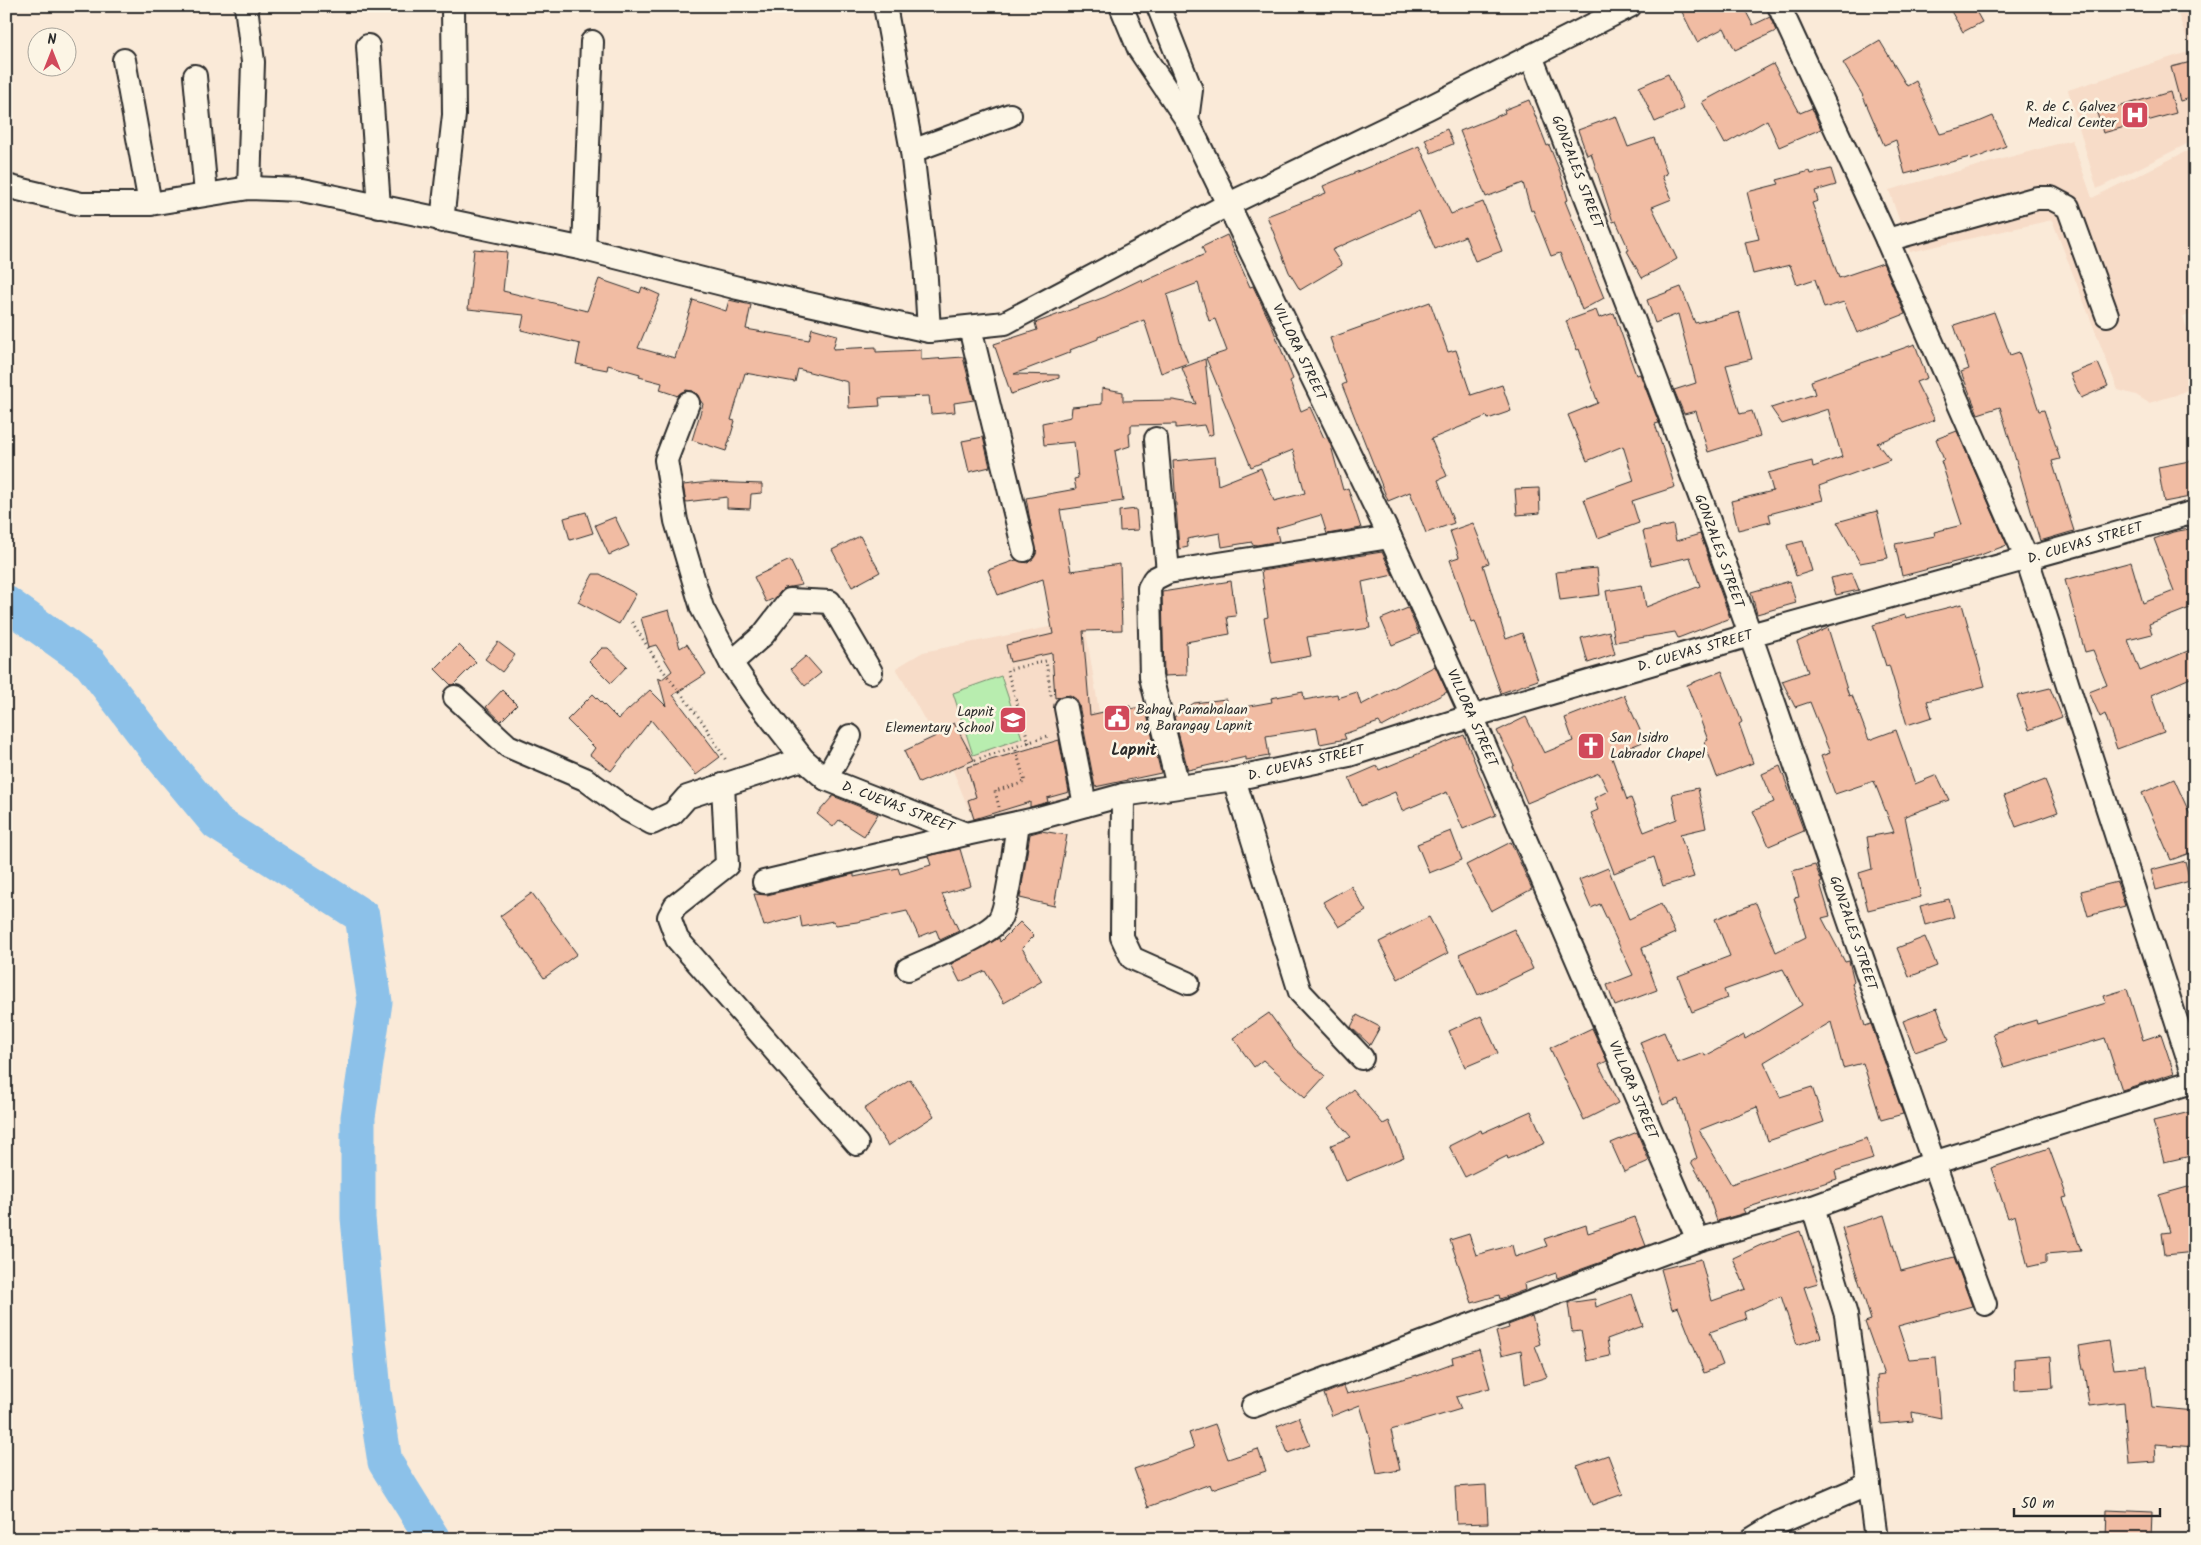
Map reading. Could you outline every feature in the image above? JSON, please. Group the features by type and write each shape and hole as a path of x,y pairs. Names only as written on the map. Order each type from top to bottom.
{"street":[{"path":"246,6 253,62 249,188"},
{"path":"442,220 454,115 453,6"},
{"path":"885,6 912,151 925,262 929,331"},
{"name":"VILLORA STREET","path":"1121,6 1139,49 1187,120 1390,537 1472,716 1698,1240"},
{"path":"1158,6 1191,90 1187,120"},
{"path":"6,186 81,204 150,204 249,188 302,190 584,249 738,288 929,331 970,328 1005,323 1227,205 1630,6"},
{"path":"1253,1406 1698,1240 1813,1207 1933,1163 2195,1080 2027,559 1887,240 1779,6"},
{"path":"584,249 592,42"},
{"path":"368,46 379,207"},
{"name":"GONZALES STREET","path":"1532,56 1637,328 1750,635 1933,1163 1985,1304"},
{"path":"124,60 150,204"},
{"path":"196,76 206,194"},
{"path":"912,151 1010,115"},
{"path":"1887,240 2037,198 2051,198 2068,207 2107,315"},
{"path":"970,328 1024,550"},
{"name":"D. CUEVAS STREET","path":"688,404 666,460 676,521 702,608 731,663 756,700 803,759 826,779 966,834 1123,795 1234,779 1349,755 1472,716 1750,635 2195,512"},
{"path":"1156,439 1168,572"},
{"path":"1178,786 1151,677 1149,588 1154,579 1168,572 1390,537"},
{"path":"731,663 763,636 790,600 830,602 871,672"},
{"path":"455,697 508,746 585,779 626,809 652,823 673,812 687,797 803,759"},
{"path":"1068,719 1085,805"},
{"path":"826,779 850,736"},
{"path":"1234,779 1300,992 1362,1058"},
{"path":"730,783 727,865 675,906 669,917 677,939 856,1144"},
{"path":"1123,795 1122,937 1132,958 1188,983"},
{"path":"908,969 983,934 999,920 1006,896 1011,824"},
{"path":"764,882 966,834"},
{"path":"1813,1207 1846,1316 1876,1539"},
{"path":"1752,1539 1779,1531 1869,1484"}],"path":[{"path":"632,622 659,665 704,724 723,753 730,783"},
{"path":"975,760 1029,743 1068,719 1053,705 1046,662 1007,670 1029,743"},
{"path":"1011,824 994,791 1026,782 1015,747"}],"shaded area":[{"name":"R. de C. Galvez Medical Center","path":"2195,6 2195,140 2097,189 2068,90 2191,51 2177,11"},
{"path":"2072,140 2092,198 2195,147 2195,315 2183,316 2195,354 2195,386 2176,395 2149,403 2136,395 2118,390 2052,220 1910,252 1889,190"},
{"name":"Lapnit Elementary School","path":"1084,620 1112,790 974,822 954,773 896,668 923,652"}],"green space":[{"path":"1001,676 1022,738 973,755 953,693"}],"building":[{"path":"1679,6 1743,6 1753,25 1770,17 1776,31 1735,50 1724,28 1697,42"},
{"path":"1948,6 1973,6 1982,22 1963,32"},
{"path":"1880,41 1907,86 1916,81 1940,134 1967,127 1993,116 2006,146 1971,160 1970,157 1905,174 1896,140 1884,145 1862,94 1843,63"},
{"path":"2195,61 2195,97 2180,101 2171,67"},
{"path":"1773,64 1800,113 1812,108 1821,129 1779,147 1767,120 1725,144 1702,102"},
{"path":"1668,74 1684,109 1655,122 1639,87"},
{"path":"2170,92 2176,113 2103,133 2097,113"},
{"path":"1529,100 1547,146 1549,145 1560,172 1568,200 1565,201 1604,298 1582,310 1560,253 1551,256 1533,210 1531,211 1523,183 1486,197 1460,131 1505,113 1504,110"},
{"path":"1616,116 1628,147 1654,138 1667,174 1662,176 1672,199 1652,207 1677,259 1642,278 1627,251 1629,250 1616,221 1613,222 1591,153 1587,155 1578,130"},
{"path":"1447,129 1453,144 1431,153 1425,139"},
{"path":"1419,146 1451,214 1483,202 1502,251 1475,261 1465,236 1435,249 1419,211 1332,250 1342,265 1300,290 1289,272 1267,216 1326,193 1323,186"},
{"path":"1831,169 1836,185 1815,191 1818,201 1812,203 1839,278 1883,263 1905,314 1857,333 1844,302 1824,308 1815,279 1797,285 1790,265 1753,274 1745,242 1759,239 1747,192 1779,184 1777,180 1810,171 1811,174"},
{"path":"1227,235 1250,287 1253,286 1271,324 1293,379 1290,381 1301,411 1310,407 1324,438 1327,437 1343,490 1348,488 1361,528 1327,534 1321,515 1276,528 1279,541 1257,545 1252,544 1252,542 1222,547 1220,533 1187,539 1188,547 1179,549 1173,461 1215,457 1218,485 1261,468 1274,501 1305,493 1293,450 1251,467 1206,358 1227,351 1215,319 1209,321 1198,283 1167,295 1188,363 1161,373 1144,320 1098,337 1098,339 1070,350 1071,352 1014,374 1059,375 1059,378 1011,394 994,344 1037,330 1035,323 1105,297 1142,279 1143,282 1205,254 1202,247"},
{"path":"474,249 507,252 503,291 587,311 599,279 640,293 642,287 660,295 638,348 675,358 693,300 726,311 729,300 751,305 746,329 809,340 812,328 837,335 833,349 876,347 876,352 921,350 921,360 963,357 974,400 954,403 955,412 931,414 929,396 879,398 880,406 849,408 848,382 798,369 795,382 745,373 731,420 735,421 726,451 692,440 703,404 693,391 686,390 678,396 660,390 662,383 639,377 640,374 608,365 607,370 576,364 580,344 521,330 524,315 468,309"},
{"path":"1681,287 1695,323 1739,312 1752,359 1726,365 1740,414 1752,411 1760,436 1708,452 1696,411 1684,414 1674,390 1696,383 1678,314 1655,323 1647,300"},
{"path":"1430,302 1448,352 1456,350 1471,395 1502,385 1511,411 1488,419 1487,416 1431,439 1447,476 1438,480 1454,523 1426,533 1410,492 1388,501 1342,385 1346,383 1330,338"},
{"path":"1596,310 1599,318 1614,313 1636,375 1640,374 1659,423 1655,424 1675,487 1632,501 1639,523 1598,538 1584,499 1634,481 1623,446 1587,461 1568,415 1598,403 1579,349 1577,350 1566,321"},
{"path":"1994,312 2010,355 2019,352 2039,411 2044,410 2060,459 2052,461 2074,531 2040,541 2000,407 1978,414 1961,372 1969,369 1954,325"},
{"path":"1915,344 1927,378 1916,382 1935,420 1877,443 1890,460 1819,486 1823,500 1769,514 1771,522 1738,530 1731,501 1773,491 1768,473 1812,461 1813,467 1842,457 1828,409 1782,424 1771,408 1815,394 1811,381"},
{"path":"1205,359 1213,434 1208,436 1204,425 1176,428 1176,424 1131,425 1131,433 1129,434 1130,446 1115,451 1123,501 1060,510 1071,571 1120,564 1122,630 1083,631 1090,715 1130,706 1130,709 1145,706 1161,773 1095,787 1079,705 1076,699 1070,695 1055,698 1052,653 1010,662 1006,645 1053,634 1043,579 998,595 988,570 1016,560 1028,563 1036,554 1026,498 1076,489 1074,479 1078,478 1074,442 1044,445 1042,423 1071,417 1072,407 1102,404 1102,388 1123,392 1123,401 1173,400 1196,404 1182,368"},
{"path":"2098,363 2108,386 2081,398 2070,374"},
{"path":"1957,431 2007,545 1978,556 1902,576 1895,544 1935,536 1934,532 1962,525 1941,461 1944,460 1936,439"},
{"path":"983,437 990,467 969,472 962,441"},
{"path":"2195,460 2195,496 2164,502 2158,467"},
{"path":"710,482 762,484 762,493 751,494 750,509 727,508 727,497 686,502 683,485"},
{"path":"1539,488 1540,513 1517,515 1515,489"},
{"path":"1136,509 1138,530 1120,531 1119,511"},
{"path":"1877,511 1888,558 1860,563 1837,522"},
{"path":"586,512 593,533 570,540 564,518"},
{"path":"615,517 629,546 609,555 595,525"},
{"path":"1473,523 1489,563 1483,565 1506,639 1522,633 1538,680 1501,693 1475,621 1472,622 1450,560 1459,557 1450,531"},
{"path":"1673,525 1676,541 1700,534 1730,618 1678,638 1675,632 1615,642 1606,591 1642,585 1646,607 1700,586 1690,557 1651,566 1643,531"},
{"path":"2195,528 2195,606 2149,624 2152,634 2128,640 2140,671 2195,648 2195,676 2151,695 2164,732 2117,749 2105,714 2100,717 2089,692 2107,685 2093,650 2085,652 2065,580 2131,562 2143,603 2174,591 2154,539 2173,532"},
{"path":"860,536 880,572 852,587 832,550"},
{"path":"1803,541 1812,571 1796,576 1787,545"},
{"path":"1382,552 1393,575 1362,582 1370,628 1307,637 1311,656 1272,663 1264,618 1268,617 1261,571"},
{"path":"790,560 802,585 784,588 775,598 766,602 754,577"},
{"path":"1597,568 1600,595 1560,600 1556,572"},
{"path":"1852,573 1859,590 1836,595 1831,578"},
{"path":"593,574 600,574 636,594 619,624 578,602"},
{"path":"1231,581 1236,616 1227,617 1230,634 1186,642 1187,675 1164,676 1162,592"},
{"path":"1790,581 1796,603 1757,614 1751,592"},
{"path":"1962,604 1985,686 1927,701 1932,717 1907,725 1889,665 1886,666 1873,625 1905,615 1906,618"},
{"path":"1408,608 1419,634 1392,645 1381,619"},
{"path":"669,610 680,648 687,644 706,674 673,695 720,757 696,775 651,720 611,771 590,755 595,748 567,720 593,694 618,719 650,690 666,706 658,676 661,680 672,671 656,645 649,647 641,618"},
{"path":"1828,628 1849,696 1852,695 1869,740 1896,730 1915,784 1937,775 1949,800 1905,816 1921,897 1868,910 1859,873 1872,869 1867,837 1894,832 1874,781 1835,794 1821,756 1830,753 1810,702 1795,707 1782,681 1808,672 1797,642"},
{"path":"1609,631 1615,654 1588,663 1581,638"},
{"path":"498,642 515,655 502,672 485,659"},
{"path":"459,645 476,662 451,685 435,669"},
{"path":"602,648 608,648 627,666 611,683 589,661"},
{"path":"806,656 821,673 805,686 791,669"},
{"path":"1435,666 1447,692 1382,727 1379,722 1344,734 1346,739 1320,744 1317,728 1266,736 1269,756 1246,760 1246,757 1188,770 1174,717 1194,703 1226,699 1227,710 1272,702 1271,698 1303,692 1304,700 1337,694 1338,698 1357,692 1361,705"},
{"path":"1722,671 1742,722 1739,724 1753,763 1717,777 1704,742 1708,740 1687,685"},
{"path":"2050,688 2062,717 2029,730 2017,696"},
{"path":"502,690 517,705 501,721 486,707"},
{"path":"1624,695 1645,741 1611,755 1627,800 1631,798 1644,832 1677,819 1672,794 1698,788 1706,828 1680,834 1694,877 1663,886 1654,857 1614,873 1591,813 1598,810 1594,798 1608,791 1599,773 1527,803 1512,766 1514,765 1497,731 1526,717 1544,753 1573,741 1565,718"},
{"path":"954,723 974,760 919,783 904,751 936,736 935,733"},
{"path":"1464,735 1496,815 1463,829 1447,792 1402,811 1395,792 1361,806 1349,778 1377,766 1379,770"},
{"path":"1059,740 1069,792 1047,798 1048,802 1030,807 1030,802 974,819 968,800 976,797 967,767"},
{"path":"1780,766 1804,831 1769,846 1753,811 1774,802 1762,774"},
{"path":"2174,779 2195,825 2195,851 2171,860 2142,793"},
{"path":"2045,780 2058,812 2016,827 2004,796"},
{"path":"833,796 878,814 864,836 839,820 833,827 817,814"},
{"path":"1041,831 1067,835 1054,906 1020,898 1030,834"},
{"path":"1451,831 1462,860 1429,873 1417,844"},
{"path":"1511,842 1532,889 1491,911 1466,865"},
{"path":"960,849 971,886 942,894 959,931 940,940 936,930 919,937 907,911 836,925 833,921 802,927 800,916 764,926 754,894 767,895 854,874 854,877 898,868 900,874 931,865 928,856"},
{"path":"2185,861 2190,881 2156,890 2151,870"},
{"path":"1815,865 1822,882 1820,883 1830,916 1822,918 1845,962 1849,961 1854,981 1852,983 1865,1026 1871,1024 1903,1114 1881,1120 1863,1063 1843,1068 1831,1022 1764,1062 1780,1097 1812,1087 1824,1122 1768,1141 1757,1107 1699,1130 1731,1184 1867,1138 1873,1159 1835,1171 1837,1179 1743,1209 1745,1213 1717,1221 1705,1186 1691,1162 1697,1158 1678,1099 1663,1105 1640,1042 1664,1032 1677,1063 1704,1053 1705,1056 1744,1035 1745,1039 1802,1005 1783,969 1724,990 1727,998 1692,1012 1678,976 1730,956 1715,919 1756,903 1776,952 1806,937 1794,898 1799,897 1792,871"},
{"path":"1608,868 1629,919 1661,904 1675,933 1642,948 1657,990 1615,1006 1607,985 1633,975 1600,904 1591,908 1579,880"},
{"path":"2117,882 2125,906 2088,916 2081,891"},
{"path":"1351,886 1366,911 1339,927 1323,902"},
{"path":"532,893 577,954 544,978 500,916"},
{"path":"1949,899 1954,917 1925,925 1920,906"},
{"path":"1429,917 1448,953 1398,979 1379,942"},
{"path":"1020,922 1034,936 1022,948 1042,981 1004,1003 985,971 960,982 951,964 999,938 1000,942"},
{"path":"1514,929 1533,969 1478,995 1459,954"},
{"path":"1925,937 1937,966 1909,977 1897,948"},
{"path":"2127,989 2143,1040 2161,1034 2174,1073 2122,1090 2105,1038 2004,1068 1993,1033 2036,1020 2037,1024 2106,1003 2104,996"},
{"path":"1937,1008 1949,1040 1915,1052 1903,1021"},
{"path":"1269,1013 1295,1049 1325,1076 1305,1098 1263,1060 1254,1067 1233,1038"},
{"path":"1357,1015 1380,1027 1370,1045 1351,1027"},
{"path":"1481,1016 1498,1053 1465,1067 1449,1031"},
{"path":"1592,1028 1607,1061 1599,1065 1618,1103 1584,1120 1550,1048"},
{"path":"910,1079 934,1116 888,1146 864,1109"},
{"path":"1353,1089 1383,1124 1389,1121 1404,1157 1346,1181 1331,1145 1351,1137 1328,1110"},
{"path":"1531,1111 1545,1143 1508,1159 1507,1156 1465,1177 1449,1146 1481,1130 1482,1133"},
{"path":"2190,1112 2195,1133 2195,1155 2164,1162 2153,1121"},
{"path":"1637,1132 1649,1161 1624,1172 1611,1143"},
{"path":"2049,1148 2067,1197 2063,1198 2081,1251 2046,1254 2046,1263 2028,1267 2015,1215 2008,1218 1991,1168"},
{"path":"2195,1185 2195,1252 2165,1255 2162,1233 2170,1232 2159,1195"},
{"path":"1884,1215 1901,1271 1954,1257 1972,1306 1898,1326 1909,1359 1936,1357 1941,1418 1912,1412 1913,1421 1881,1424 1877,1376 1884,1375 1865,1322 1871,1320 1842,1228"},
{"path":"1635,1217 1646,1246 1557,1278 1556,1273 1524,1284 1525,1290 1500,1299 1499,1295 1472,1303 1450,1240 1469,1234 1476,1255 1512,1245 1515,1257 1547,1246 1544,1239 1586,1225 1588,1233"},
{"path":"1800,1231 1818,1283 1804,1287 1821,1337 1797,1345 1781,1296 1744,1312 1746,1319 1710,1332 1723,1365 1704,1373 1678,1307 1672,1309 1661,1269 1701,1259 1712,1301 1746,1289 1733,1258 1763,1244"},
{"path":"1632,1294 1643,1326 1607,1339 1610,1356 1587,1361 1581,1331 1572,1332 1568,1303 1595,1299 1596,1307"},
{"path":"1532,1316 1540,1344 1535,1346 1547,1377 1525,1384 1521,1350 1502,1355 1496,1332 1509,1328 1508,1325"},
{"path":"2109,1341 2114,1369 2147,1366 2152,1407 2195,1411 2195,1447 2155,1444 2156,1462 2129,1464 2124,1402 2089,1406 2079,1346"},
{"path":"1479,1349 1490,1388 1456,1397 1461,1409 1391,1430 1400,1470 1377,1474 1360,1405 1332,1416 1324,1394 1344,1386 1347,1394 1417,1376 1453,1363 1452,1357"},
{"path":"2051,1356 2053,1388 2015,1390 2014,1359"},
{"path":"1299,1417 1310,1445 1288,1453 1277,1426"},
{"path":"1215,1424 1228,1459 1258,1449 1266,1471 1212,1489 1210,1484 1148,1507 1134,1469 1194,1448 1189,1433"},
{"path":"1608,1455 1623,1494 1592,1505 1577,1466"},
{"path":"1486,1485 1488,1523 1457,1524 1455,1487"},
{"path":"2107,1510 2152,1512 2151,1539 2106,1539"}],"waterway":[{"path":"6,603 90,663 158,752 217,823 362,916 375,1002 358,1117 358,1218 374,1392 385,1462 433,1539"}],"place":[{"name":"R. de C. Galvez Medical Center","path":"2135,115"},
{"name":"Bahay Pamahalaan ng Barangay Lapnit","path":"1117,718"},
{"name":"Lapnit Elementary School","path":"1013,720"},
{"name":"San Isidro Labrador Chapel","path":"1591,746"}],"district":[{"name":"Lapnit","path":"1134,750"}]}
